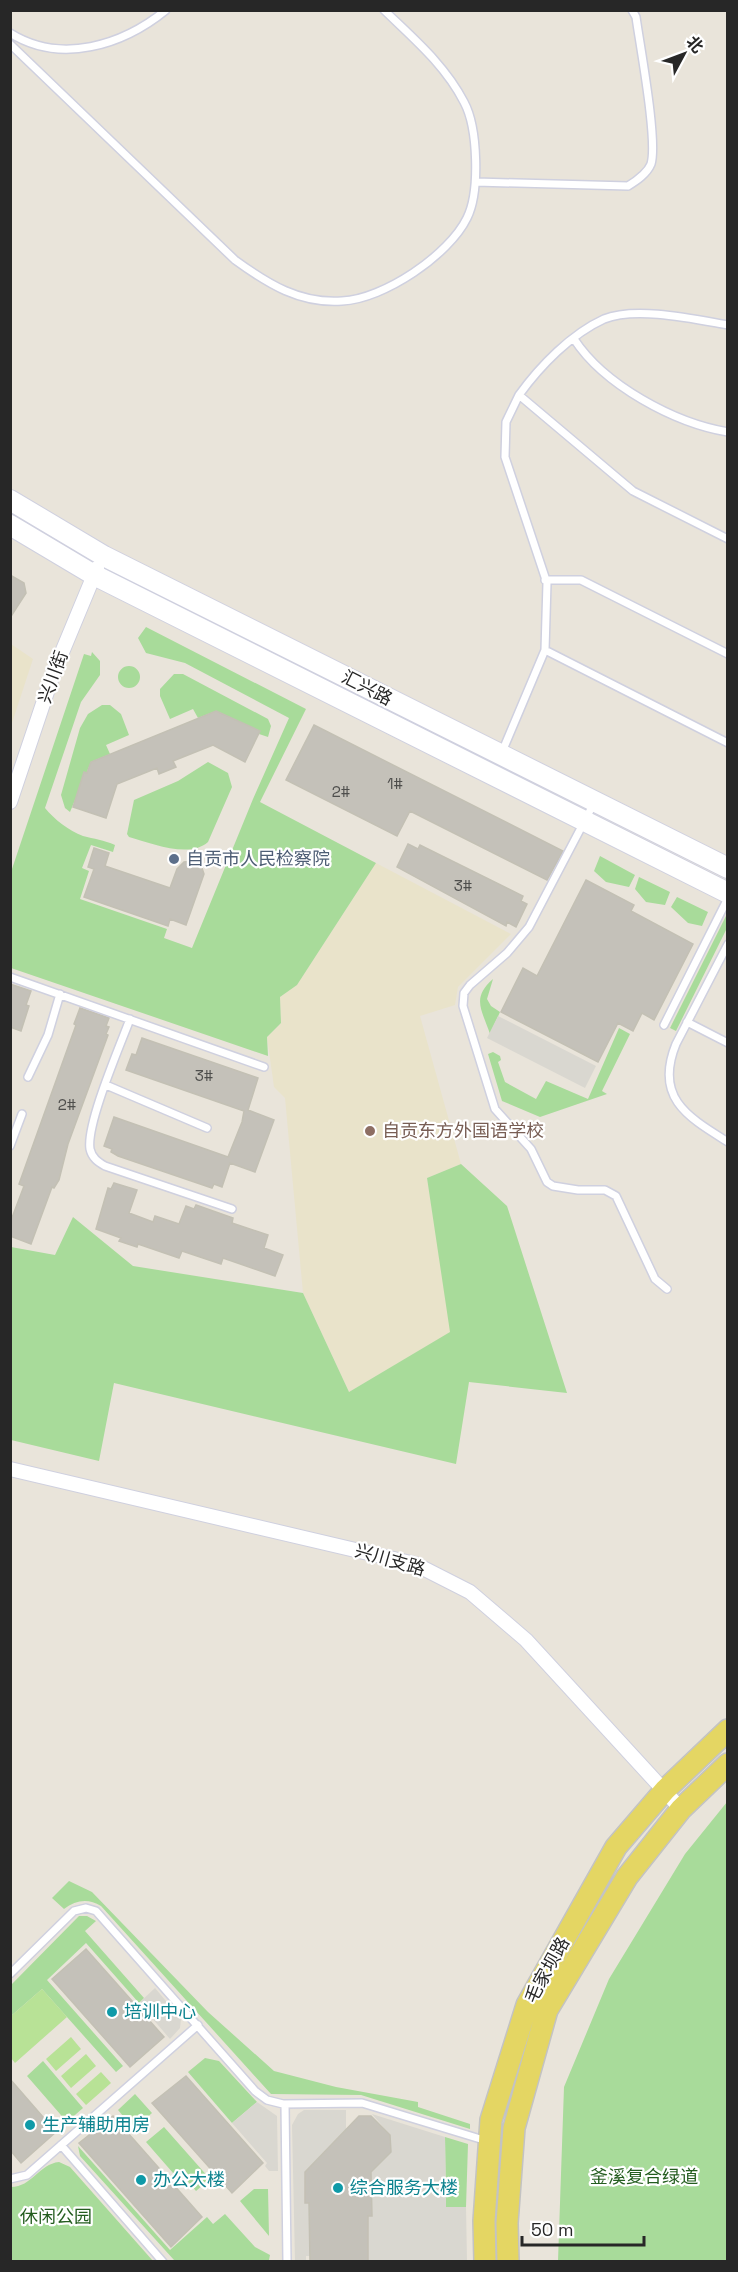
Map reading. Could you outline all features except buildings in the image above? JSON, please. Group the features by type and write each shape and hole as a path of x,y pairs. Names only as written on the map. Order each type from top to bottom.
{"main road":[{"name":"汇兴路","path":"10,500 104,556 728,868"},
{"path":"10,525 94,575 728,893"},
{"name":"毛家坝路","path":"485,2262 484,2221 491,2121 526,2005 616,1847 665,1790 728,1730"},
{"name":"毛家坝路","path":"508,2262 507,2223 514,2128 547,2010 627,1876 681,1809 728,1764"}],"street":[{"name":"兴川街","path":"10,802 53,674 104,556"},
{"name":"兴川支路","path":"10,1469 415,1564 470,1592 526,1640 681,1809"}],"lane":[{"path":"10,33 24,42 60,50 98,47 148,25 166,10"},
{"path":"10,44 235,260 270,285 303,298 343,301 384,290 422,267 447,245 467,218 476,182 474,141 466,104 440,64 384,10"},
{"path":"476,182 628,186 640,178 651,164 652,138 636,17 632,10"},
{"path":"501,755 545,650 545,580 505,457 506,422 519,395 555,354 605,319 638,314 728,325"},
{"path":"574,339 582,351 614,379 661,410 710,429 728,432"},
{"path":"519,395 633,491 728,539"},
{"path":"545,580 581,580 728,654"},
{"path":"545,650 728,743"},
{"path":"595,802 529,927 507,953 470,985 464,993 463,1006 495,1109 528,1144 547,1182 553,1186 578,1190 605,1190 616,1196 655,1279 667,1289"},
{"path":"664,1025 728,898"},
{"path":"728,944 670,1058 669,1082 673,1096 687,1116 728,1142"},
{"path":"10,977 264,1067"},
{"path":"28,1077 48,1035 60,994"},
{"path":"130,1019 93,1126 90,1148 95,1160 105,1166 232,1209"},
{"path":"687,1022 728,1043"},
{"path":"106,1085 207,1128"},
{"path":"10,1146 22,1114"},
{"path":"10,1974 74,1911 91,1909 102,1916 261,2096 285,2104 362,2103 489,2142"},
{"path":"10,2179 27,2175 198,2025"},
{"path":"285,2104 287,2262"},
{"path":"61,2145 163,2262"}],"shaded area":[{"path":"11,644 33,659 11,726"},
{"name":"自贡东方外国语学校","path":"376,863 511,934 458,987 455,1005 420,1016 461,1164 427,1178 451,1332 349,1392 303,1293 285,1098 274,1087 267,1037 281,1023 280,997 297,985"},
{"path":"498,1016 596,1066 585,1088 487,1038"},
{"path":"155,1988 181,2019 180,2028 170,2039 139,2003"},
{"path":"257,2102 277,2116 278,2171 269,2171 265,2166 267,2163 232,2123"},
{"path":"304,2110 346,2110 346,2129 305,2172 305,2203 309,2203 310,2256 306,2256 306,2261 295,2261 292,2125 298,2114"},
{"path":"372,2114 445,2137 446,2207 466,2207 467,2261 368,2261 368,2216 372,2215 371,2172 391,2152 390,2135"}],"green space":[{"path":"146,627 306,709 260,802 376,863 297,985 280,997 281,1023 267,1037 268,1056 11,968 11,872 84,654 91,656 92,652 100,661 100,675 81,702 45,808 72,831 115,845 113,852 91,845 82,868 89,871 80,899 167,929 164,938 192,948 289,718 185,663 146,653 138,638"},
{"path":"129,666 137,669 140,677 137,685 129,688 121,685 118,677 121,669"},
{"path":"174,674 183,674 268,719 271,726 268,737 216,711 198,718 193,709 170,719 160,696 160,689"},
{"path":"102,705 110,705 121,714 129,735 106,745 110,754 91,762 70,812 65,808 61,795 80,728 88,714"},
{"path":"208,762 228,773 232,787 208,842 200,847 180,849 159,846 129,837 127,834 134,800 178,781"},
{"path":"600,856 635,875 629,887 606,882 594,871"},
{"path":"639,877 670,892 665,905 646,902 635,889"},
{"path":"677,897 708,912 702,926 688,923 671,907"},
{"path":"727,914 727,928 676,1031 670,1028"},
{"path":"493,979 487,999 491,1006 500,1012 490,1034 480,1005 480,998 486,986"},
{"path":"619,1028 630,1034 602,1091 607,1094 540,1117 502,1101 488,1054 493,1052 500,1056 501,1060 498,1062 505,1082 536,1099 546,1081 588,1099"},
{"path":"461,1164 507,1206 567,1393 469,1382 456,1464 114,1383 99,1461 11,1440 11,1247 55,1255 73,1217 133,1266 303,1293 349,1392 450,1332 427,1178"},
{"name":"釜溪复合绿道","path":"727,1802 727,2261 558,2261 564,2087 609,1979 685,1854"},
{"path":"69,1881 92,1892 208,2012 274,2071 336,2087 418,2102 418,2107 470,2124 470,2129 361,2095 271,2094 101,1906 82,1901 64,1909 52,1898"},
{"path":"79,1916 87,1916 96,1921 85,1931 144,1998 139,2003 86,1943 47,1980 123,2066 116,2072 42,1989 11,2016 11,1985"},
{"path":"42,1989 67,2017 15,2063 11,2058 11,2016"},
{"path":"71,2037 81,2049 56,2071 46,2059"},
{"path":"86,2054 96,2066 71,2088 61,2076"},
{"path":"205,2058 219,2061 257,2102 232,2123 188,2072"},
{"path":"43,2061 83,2108 67,2122 27,2076"},
{"path":"101,2072 111,2083 86,2105 76,2094"},
{"path":"135,2094 152,2113 134,2129 118,2110"},
{"path":"164,2127 210,2179 196,2191 184,2177 180,2181 146,2142"},
{"path":"445,2137 468,2144 466,2207 446,2207"},
{"path":"78,2146 170,2250 207,2217 213,2224 225,2214 255,2247 270,2255 269,2260 174,2260 80,2156"},
{"name":"休闲公园","path":"59,2162 70,2167 153,2261 11,2261 11,2187 25,2183 46,2167"},
{"path":"254,2189 268,2189 269,2236 240,2201"}],"place":[{"name":"自贡市人民检察院","path":"174,859"},
{"name":"自贡东方外国语学校","path":"370,1131"},
{"name":"培训中心","path":"112,2012"},
{"name":"生产辅助用房","path":"30,2125"},
{"name":"办公大楼","path":"141,2180"},
{"name":"综合服务大楼","path":"338,2188"}]}
